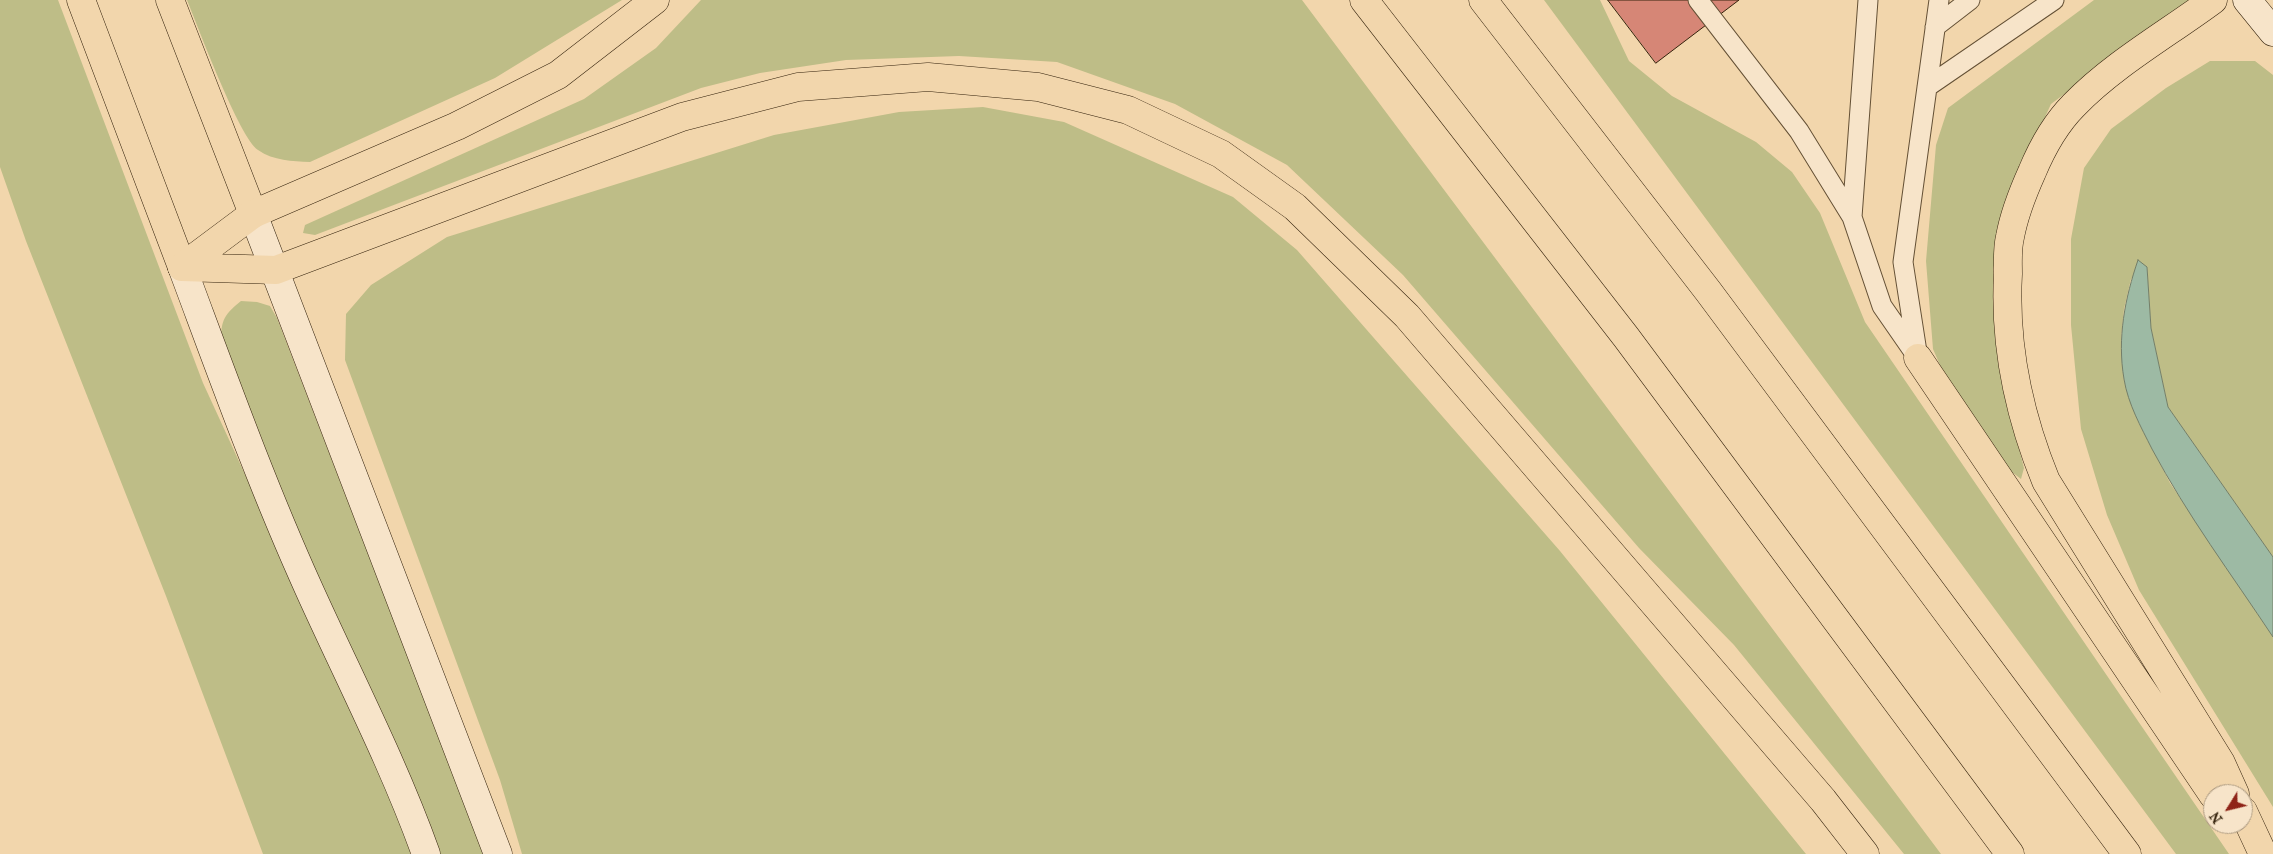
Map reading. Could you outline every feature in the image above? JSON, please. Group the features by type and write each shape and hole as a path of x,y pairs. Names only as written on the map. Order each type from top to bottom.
{"main road":[{"path":"81,0 269,497 308,588 373,724 426,854"},
{"path":"170,0 276,270 498,854"},
{"path":"182,266 253,214 457,126 549,79 613,34 655,0"},
{"path":"1364,0 1626,337 2010,854"},
{"path":"1483,0 1708,291 2126,854"},
{"path":"2213,0 2101,81 2073,106 2043,145 2024,191 2009,237 2006,298 2011,357 2017,397 2030,443 2046,481 2221,763 2231,784"},
{"path":"2247,0 2273,32"},
{"path":"182,266 276,270 682,116 798,86 928,77 1038,87 1128,110 1221,154 1295,208 1407,316 1816,792 1865,854"},
{"path":"1918,358 2206,784"},
{"path":"2253,832 2263,854"},
{"path":"2239,834 2252,854"}],"lane":[{"path":"1698,0 1799,131 1852,217 1882,306 1918,358"},
{"path":"1852,217 1868,0"},
{"path":"1918,358 1904,262 1938,0"},
{"path":"1935,27 1970,0"},
{"path":"1927,87 2054,0"}],"shaded area":[{"path":"0,0 58,0 203,383 374,755 411,847 410,854 263,854 166,596 26,241 0,167"},
{"path":"187,0 622,0 495,78 310,162 283,160 264,154 250,141 240,125 219,80"},
{"path":"701,0 1302,0 1941,854 1904,854 1734,645 1639,548 1403,275 1287,165 1175,104 1057,62 959,56 846,60 760,73 701,88 315,235 303,233 305,225 584,99 656,48"},
{"path":"1544,0 1600,0 1629,61 1672,96 1756,142 1792,172 1820,213 1865,322 2203,816 2203,834 2215,834 2229,854 2176,854"},
{"path":"2094,0 2190,0 2051,104 2011,192 1993,269 2001,377 2024,468 2021,479 2008,469 1949,386 1933,349 1926,261 1936,145 1948,108"},
{"path":"2210,61 2255,61 2273,75 2273,557 2168,407 2151,328 2147,267 2131,279 2124,309 2121,339 2124,380 2137,419 2170,483 2273,637 2273,807 2139,590 2107,515 2081,429 2071,325 2071,239 2084,168 2111,129 2166,88"},
{"path":"983,107 1064,122 1233,197 1297,250 1560,551 1806,854 522,854 500,780 345,360 346,314 371,285 447,237 774,135 899,112"},
{"path":"2138,260 2147,267 2151,328 2168,407 2273,557 2273,637 2180,498 2152,449 2132,406 2124,379 2121,348 2126,304"},
{"path":"241,301 257,302 270,306 277,318 484,854 436,854 309,563 221,345 222,325 226,315"}],"building":[{"path":"1608,0 1739,0 1656,63"}]}
